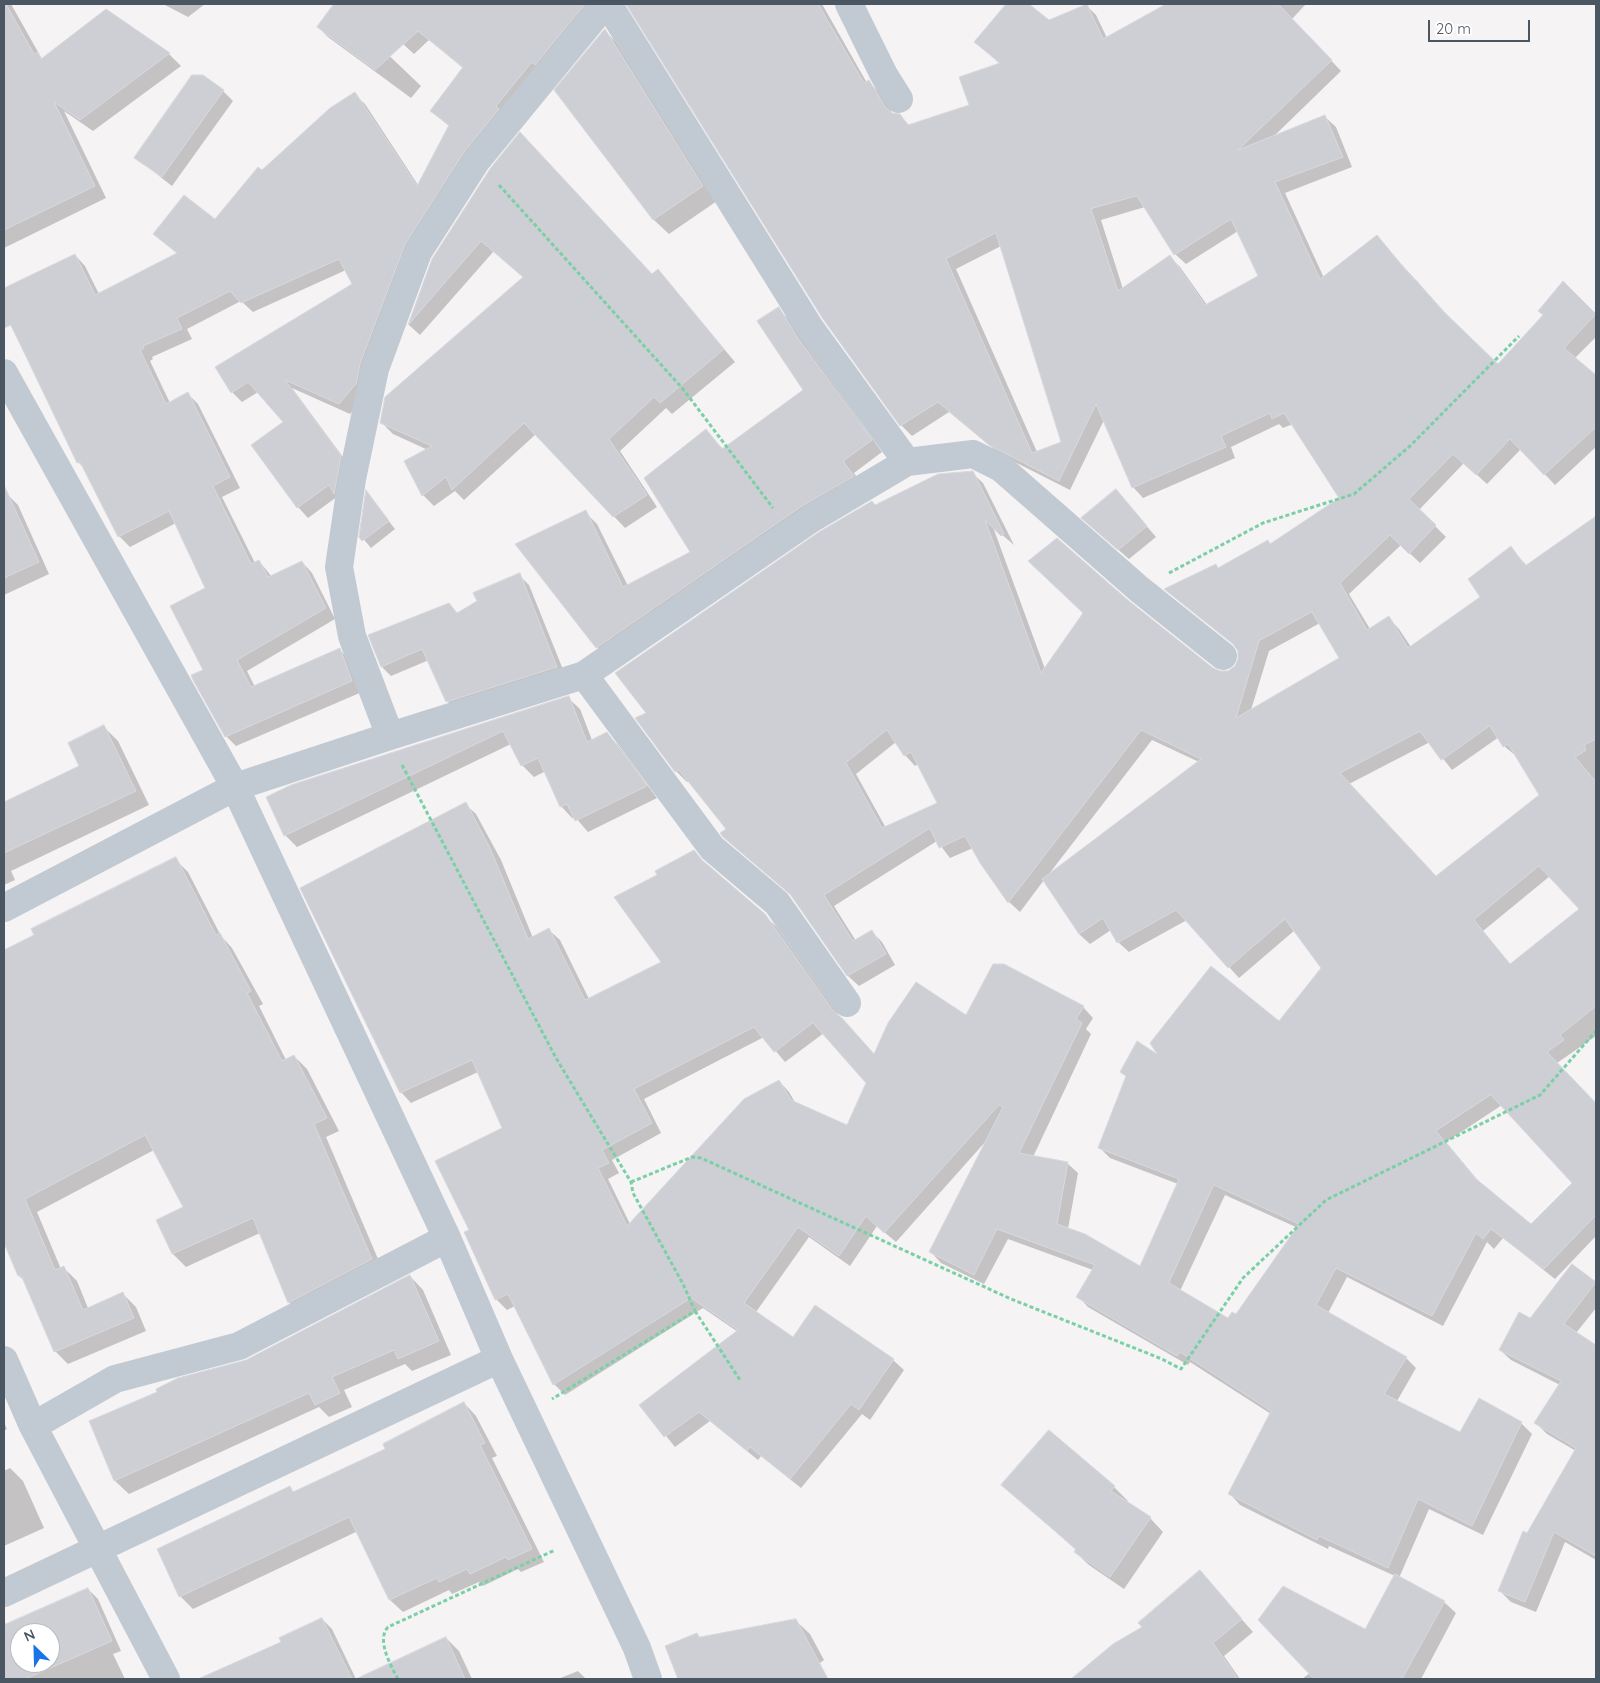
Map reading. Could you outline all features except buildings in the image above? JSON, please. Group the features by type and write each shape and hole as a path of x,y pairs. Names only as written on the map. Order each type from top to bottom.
{"street":[{"path":"390,736 352,636 339,568 346,518 375,370 418,252 477,160 607,4 810,328 907,462"},
{"path":"849,4 884,75 899,99"},
{"path":"4,373 235,787 447,1238 499,1359 637,1648 648,1679"},
{"path":"4,908 235,787 584,675 792,532 907,462 973,454 1002,468 1140,589 1223,656"},
{"path":"584,675 712,848 777,903 847,1003"},
{"path":"33,1426 115,1380 239,1346 447,1238"},
{"path":"4,1594 97,1548 499,1359"},
{"path":"4,1360 33,1426 166,1679"}],"path":[{"path":"477,160 684,389 792,532"},
{"path":"1140,589 1262,523 1354,494 1410,446 1519,336"},
{"path":"390,736 412,786 543,1033 631,1182 633,1193 684,1284 695,1311 740,1380"},
{"path":"631,1182 692,1157 701,1158 1011,1299 1162,1359 1181,1369 1243,1278 1326,1200 1540,1095 1596,1031"},
{"path":"525,1414 695,1311"},
{"path":"398,1679 382,1641 384,1631 388,1627 584,1537"}]}
